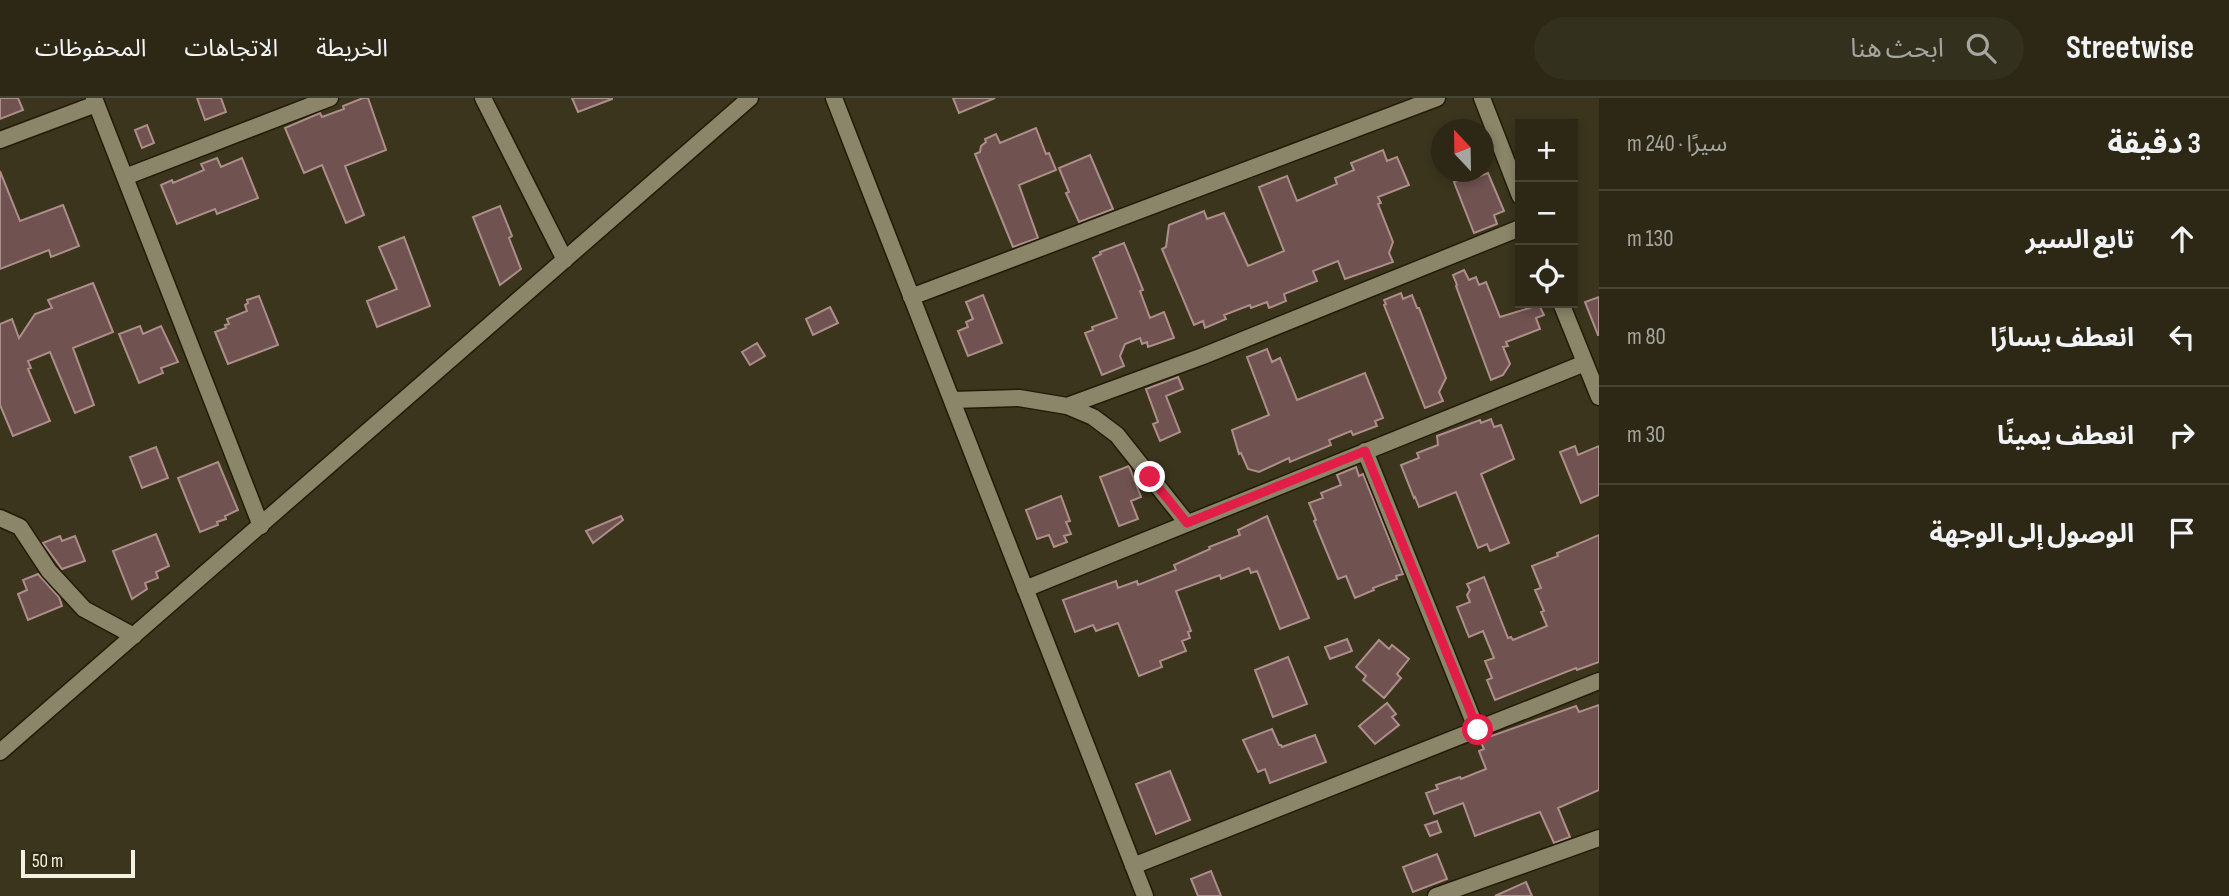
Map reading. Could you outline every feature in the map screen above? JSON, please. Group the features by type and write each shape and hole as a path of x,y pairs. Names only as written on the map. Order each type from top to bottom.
{"street":[{"path":"125,177 330,98"},
{"path":"483,98 565,260"},
{"path":"0,752 750,98"},
{"path":"834,98 1144,896"},
{"path":"911,297 1437,98"},
{"path":"1482,98 1515,183"},
{"path":"0,140 95,101 261,526"},
{"path":"1068,406 1203,356 1515,230"},
{"path":"1564,308 1599,397"},
{"path":"1025,589 1585,363"},
{"path":"952,400 1019,398 1068,406 1093,417 1117,435 1187,523"},
{"path":"1365,451 1478,730"},
{"path":"0,518 20,527 49,571 84,609 134,636"},
{"path":"1133,866 1599,681"},
{"path":"1436,896 1599,838"}],"building":[{"path":"0,98 18,98 23,110 0,119"},
{"path":"197,98 221,98 226,112 205,120"},
{"path":"368,98 386,150 345,166 364,215 346,223 322,165 304,173 285,128 320,113 322,117 344,109 343,106"},
{"path":"572,98 612,98 612,99 578,112"},
{"path":"953,98 995,98 959,113"},
{"path":"147,125 154,143 142,148 135,130"},
{"path":"1036,128 1046,154 1049,153 1056,170 1019,185 1038,238 1013,247 975,154 980,152 985,139 996,134 1000,143"},
{"path":"1383,150 1387,161 1397,157 1409,185 1378,197 1381,203 1378,204 1393,242 1389,253 1393,262 1345,279 1338,261 1313,271 1317,281 1284,294 1286,301 1269,308 1267,302 1251,308 1250,305 1224,315 1226,319 1205,328 1203,321 1194,325 1162,249 1166,247 1169,225 1204,211 1207,219 1224,213 1248,266 1284,251 1259,187 1287,176 1297,201 1337,184 1335,178 1354,170 1351,163"},
{"path":"1090,155 1113,209 1079,222 1066,193 1069,192 1059,168"},
{"path":"217,158 221,167 242,158 258,198 217,214 215,209 177,224 161,185 204,170 201,164"},
{"path":"0,171 20,221 63,205 79,246 51,257 49,250 0,269"},
{"path":"1454,182 1492,182 1504,211 1494,215 1497,224 1474,233"},
{"path":"500,206 521,269 500,285 473,217"},
{"path":"404,237 430,306 377,327 367,301 397,289 379,247"},
{"path":"1124,243 1143,290 1140,291 1150,318 1164,312 1174,338 1148,347 1147,342 1142,344 1140,338 1125,344 1120,356 1124,366 1102,375 1085,333 1093,330 1092,327 1117,318 1093,258 1101,254 1100,252"},
{"path":"1464,270 1469,280 1476,277 1479,285 1486,282 1500,317 1529,308 1540,308 1544,315 1536,318 1540,329 1506,342 1508,346 1503,347 1510,364 1503,375 1491,380 1453,275"},
{"path":"93,283 113,332 73,348 94,405 75,413 50,352 28,361 31,368 28,369 50,421 13,436 0,405 0,324 12,319 19,338 35,314 52,308 48,300"},
{"path":"1401,293 1403,299 1412,295 1419,308 1446,378 1439,392 1443,401 1425,408 1384,305 1384,300"},
{"path":"983,295 1002,343 968,356 958,331 968,327 966,322 973,319 966,302"},
{"path":"259,296 278,345 228,364 215,332 226,328 225,325 229,324 227,319 247,311 247,300"},
{"path":"1599,297 1599,335 1598,335 1585,302"},
{"path":"830,307 838,323 813,335 806,319"},
{"path":"140,326 143,334 161,326 178,362 161,368 163,373 139,383 119,334"},
{"path":"757,343 765,356 750,365 742,352"},
{"path":"1267,349 1272,362 1280,358 1297,400 1365,373 1383,418 1375,421 1377,426 1353,435 1351,431 1329,440 1331,445 1290,462 1289,458 1259,472 1248,469 1241,453 1239,454 1232,430 1269,415 1247,357"},
{"path":"1178,377 1183,389 1166,396 1180,432 1160,441 1153,424 1158,422 1146,389"},
{"path":"1491,419 1494,427 1501,425 1514,459 1481,474 1509,543 1490,551 1487,544 1478,548 1456,492 1419,507 1401,465 1419,458 1417,453 1438,445 1437,436 1480,420 1481,423"},
{"path":"1575,446 1578,455 1599,446 1599,495 1581,503 1560,452"},
{"path":"156,447 168,478 142,488 130,457"},
{"path":"218,462 238,510 217,522 218,525 200,532 178,478"},
{"path":"1129,466 1141,497 1131,501 1138,519 1119,526 1100,477"},
{"path":"1356,467 1359,476 1363,474 1403,574 1355,598 1346,576 1338,579 1309,503 1323,498 1321,493 1341,485 1337,475"},
{"path":"1061,496 1070,521 1066,522 1071,534 1064,536 1067,542 1054,547 1049,535 1037,539 1026,510"},
{"path":"621,516 623,520 593,543 586,531"},
{"path":"1267,516 1309,618 1280,629 1257,571 1251,573 1249,568 1176,591 1191,631 1188,632 1190,638 1182,641 1186,651 1160,661 1162,667 1139,676 1118,623 1096,631 1093,625 1075,632 1063,600 1116,581 1118,588 1137,581 1138,585 1176,570 1174,565 1240,535 1238,530"},
{"path":"156,534 169,566 156,572 158,578 145,583 147,589 132,599 113,551"},
{"path":"1599,535 1599,662 1577,670 1576,668 1495,700 1487,680 1492,678 1485,661 1494,658 1483,631 1469,637 1457,607 1470,602 1467,584 1484,577 1508,638 1513,640 1547,626 1535,590 1541,588 1532,566"},
{"path":"60,536 62,541 75,536 85,561 62,569 43,543"},
{"path":"38,574 59,597 62,606 28,620 18,594 27,590 23,580"},
{"path":"1347,639 1352,651 1330,659 1325,647"},
{"path":"1379,640 1389,649 1392,645 1409,659 1397,674 1401,678 1384,698 1363,680 1366,676 1356,667"},
{"path":"1288,657 1307,704 1273,717 1255,670"},
{"path":"1387,703 1396,714 1392,717 1399,725 1375,744 1359,726"},
{"path":"1599,705 1599,790 1558,808 1570,837 1554,843 1540,812 1475,836 1463,803 1434,814 1426,793 1438,789 1436,785 1486,769 1479,751 1484,749 1480,740 1576,706 1579,712"},
{"path":"1272,729 1282,747 1315,735 1326,762 1270,783 1265,769 1258,772 1243,740"},
{"path":"1170,771 1190,820 1156,834 1136,784"},
{"path":"1437,821 1441,832 1430,836 1425,825"},
{"path":"1437,854 1447,879 1413,892 1403,867"},
{"path":"1211,871 1221,896 1198,896 1191,879"},
{"path":"1526,882 1532,896 1495,896"}],"route":[{"path":"1150,477 1187,523 1365,451 1478,730"}]}
